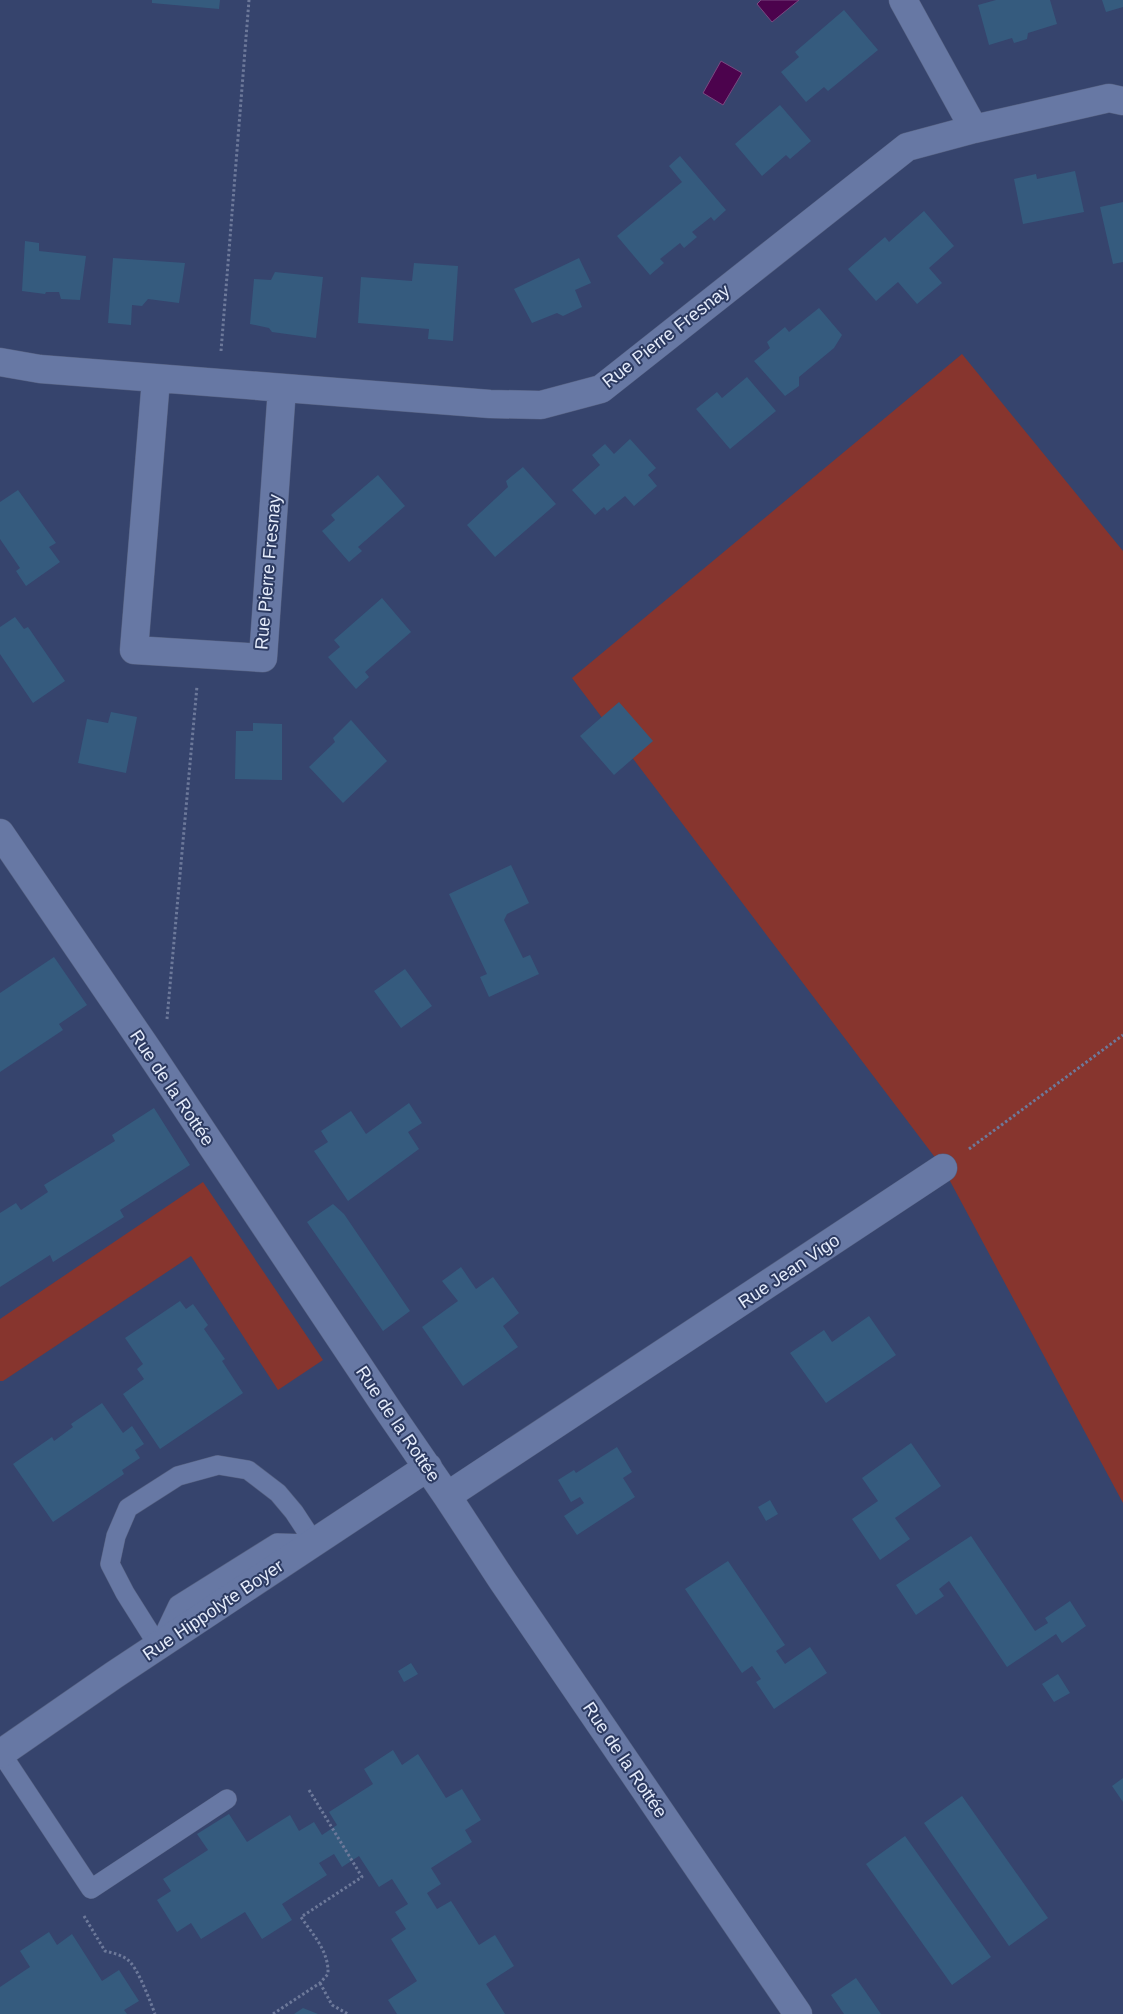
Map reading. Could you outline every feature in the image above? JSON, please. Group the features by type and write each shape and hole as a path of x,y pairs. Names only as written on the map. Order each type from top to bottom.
{"street":[{"path":"904,0 974,129"},
{"name":"Rue Pierre Fresnay","path":"0,362 40,369 156,379 490,404 540,405 601,389 907,147 974,129 1108,98 1123,101"},
{"name":"Rue Pierre Fresnay","path":"156,379 134,650 263,658 282,388"},
{"name":"Rue de la Rottée","path":"0,834 148,1050 502,1580 798,2014"},
{"name":"Rue Jean Vigo","path":"447,1496 943,1168"},
{"name":"Rue Hippolyte Boyer","path":"1,1754 68,1709 114,1675 428,1468"}],"lane":[{"path":"159,1647 124,1593 110,1564 116,1536 128,1508 178,1476 218,1465 248,1470 278,1493 294,1512 315,1544"},
{"path":"1,1754 91,1889 227,1799"}],"path":[{"path":"219,384 249,0"},
{"path":"148,1050 166,1029 200,654"},
{"path":"943,1168 1123,1035"},
{"path":"272,2014 320,1983 328,1974 328,1964 324,1951 301,1917 362,1877 309,1790"},
{"path":"91,1889 78,1905 105,1951 115,1953 129,1960 140,1979 155,2014"},
{"path":"320,1983 332,2005 348,2014"}],"shaded area":[{"path":"761,0 799,0 772,22 757,4"},
{"path":"721,61 742,73 723,105 703,93"},
{"path":"962,354 1123,551 1123,1503 943,1168 572,678"},
{"path":"203,1182 323,1360 278,1390 191,1256 3,1381 0,1381 0,1319"}],"building":[{"path":"152,0 220,0 219,9 152,3"},
{"path":"996,0 1050,0 1057,24 1028,33 1027,39 1014,43 1012,38 989,45 978,5"},
{"path":"1102,0 1123,0 1123,7 1106,12"},
{"path":"844,10 878,50 828,91 824,87 806,102 781,72 799,57 795,52"},
{"path":"780,105 811,141 790,159 786,155 762,176 735,144"},
{"path":"680,156 726,210 714,221 711,217 692,232 697,237 684,248 680,243 660,259 664,263 650,275 617,236 682,182 669,166"},
{"path":"1075,171 1084,212 1023,224 1014,179 1036,174 1037,179"},
{"path":"1123,202 1123,262 1113,264 1100,207"},
{"path":"924,211 954,246 929,268 942,283 917,304 898,282 876,301 848,269 885,237 889,242"},
{"path":"25,241 39,243 39,251 86,256 80,300 61,299 59,292 46,292 45,294 22,291"},
{"path":"113,258 185,263 179,303 148,299 142,306 132,305 131,325 108,323"},
{"path":"579,258 591,283 575,290 582,307 563,316 557,313 532,323 514,289"},
{"path":"414,263 458,266 453,341 428,339 429,329 358,323 361,277 412,281"},
{"path":"275,272 323,277 316,338 272,332 269,328 250,324 254,279 271,280"},
{"path":"819,308 842,335 834,348 799,377 799,386 785,396 754,361 770,348 767,342 785,327 789,332"},
{"path":"747,377 776,411 730,449 696,409 717,392 722,398"},
{"path":"630,439 656,468 648,475 657,486 634,506 625,496 607,511 604,507 595,515 572,490 600,465 592,455 605,444 614,454"},
{"path":"523,467 556,504 495,557 467,525 508,487 506,481"},
{"path":"378,475 405,506 358,547 362,551 349,562 322,531 335,520 331,515"},
{"path":"18,490 56,543 49,547 60,562 26,586 16,571 20,568 0,539 0,502"},
{"path":"382,598 411,632 365,672 369,677 356,689 328,657 340,647 334,640"},
{"path":"15,617 24,629 28,627 65,681 33,703 0,654 0,627"},
{"path":"619,702 653,741 614,775 580,736"},
{"path":"111,712 137,717 126,773 78,763 87,719 108,723"},
{"path":"351,720 387,761 343,803 309,767 335,742 333,738"},
{"path":"253,723 282,724 282,780 235,779 236,731 253,731"},
{"path":"511,865 529,903 507,914 504,920 523,958 530,955 539,974 489,997 480,977 487,974 449,894"},
{"path":"54,957 87,1005 59,1024 63,1030 0,1072 0,993"},
{"path":"405,969 432,1006 401,1028 374,991"},
{"path":"409,1103 422,1123 408,1132 419,1149 348,1201 314,1151 328,1142 321,1131 351,1111 366,1134"},
{"path":"154,1108 190,1165 120,1210 124,1217 53,1262 50,1255 0,1287 0,1213 16,1203 21,1210 48,1192 44,1185 115,1141 112,1135"},
{"path":"333,1204 344,1214 410,1311 383,1331 307,1222"},
{"path":"461,1267 476,1289 493,1277 519,1313 503,1326 518,1347 463,1386 422,1327 458,1301 442,1281"},
{"path":"180,1301 186,1309 193,1304 208,1325 204,1329 225,1359 222,1361 243,1393 160,1449 123,1394 144,1379 137,1369 143,1364 125,1338"},
{"path":"869,1316 896,1355 826,1403 790,1353 824,1330 832,1342"},
{"path":"102,1403 123,1433 132,1426 144,1444 135,1450 140,1458 122,1470 124,1474 53,1522 13,1464 52,1437 54,1441 73,1427 71,1424"},
{"path":"911,1443 941,1486 895,1518 910,1539 880,1560 852,1519 878,1501 862,1478"},
{"path":"617,1447 632,1472 623,1478 635,1497 577,1535 564,1516 584,1503 580,1497 571,1502 558,1480 574,1470 576,1473"},
{"path":"770,1500 778,1514 766,1521 758,1507"},
{"path":"971,1536 1035,1631 1048,1623 1045,1618 1070,1601 1086,1626 1062,1643 1056,1634 1007,1667 949,1581 939,1589 944,1596 916,1615 896,1585"},
{"path":"728,1561 785,1645 776,1651 785,1664 810,1647 827,1673 774,1709 756,1682 761,1679 752,1666 742,1673 685,1589"},
{"path":"411,1663 418,1674 404,1682 398,1671"},
{"path":"1058,1674 1070,1693 1054,1702 1042,1684"},
{"path":"393,1750 402,1765 418,1754 446,1798 462,1789 481,1820 465,1830 472,1842 431,1868 441,1884 427,1893 437,1909 451,1901 479,1945 495,1935 514,1966 486,1984 505,2014 397,2014 388,2000 417,1981 391,1939 406,1929 395,1912 408,1904 392,1879 379,1887 359,1856 342,1867 334,1854 319,1863 327,1875 282,1904 292,1920 262,1939 245,1912 201,1939 191,1923 177,1932 157,1900 171,1891 163,1879 208,1850 197,1834 229,1814 247,1842 290,1815 299,1831 314,1822 322,1835 337,1825 329,1812 373,1784 364,1769"},
{"path":"1123,1778 1123,1802 1112,1786"},
{"path":"962,1796 1048,1918 1009,1946 924,1823"},
{"path":"905,1836 991,1957 952,1985 866,1864"},
{"path":"49,1932 57,1945 72,1934 102,1981 119,1970 139,2001 124,2010 127,2014 0,2014 0,1987 30,1967 20,1951"},
{"path":"856,1978 881,2014 844,2014 831,1995"},
{"path":"303,2008 318,2014 294,2014"}]}
